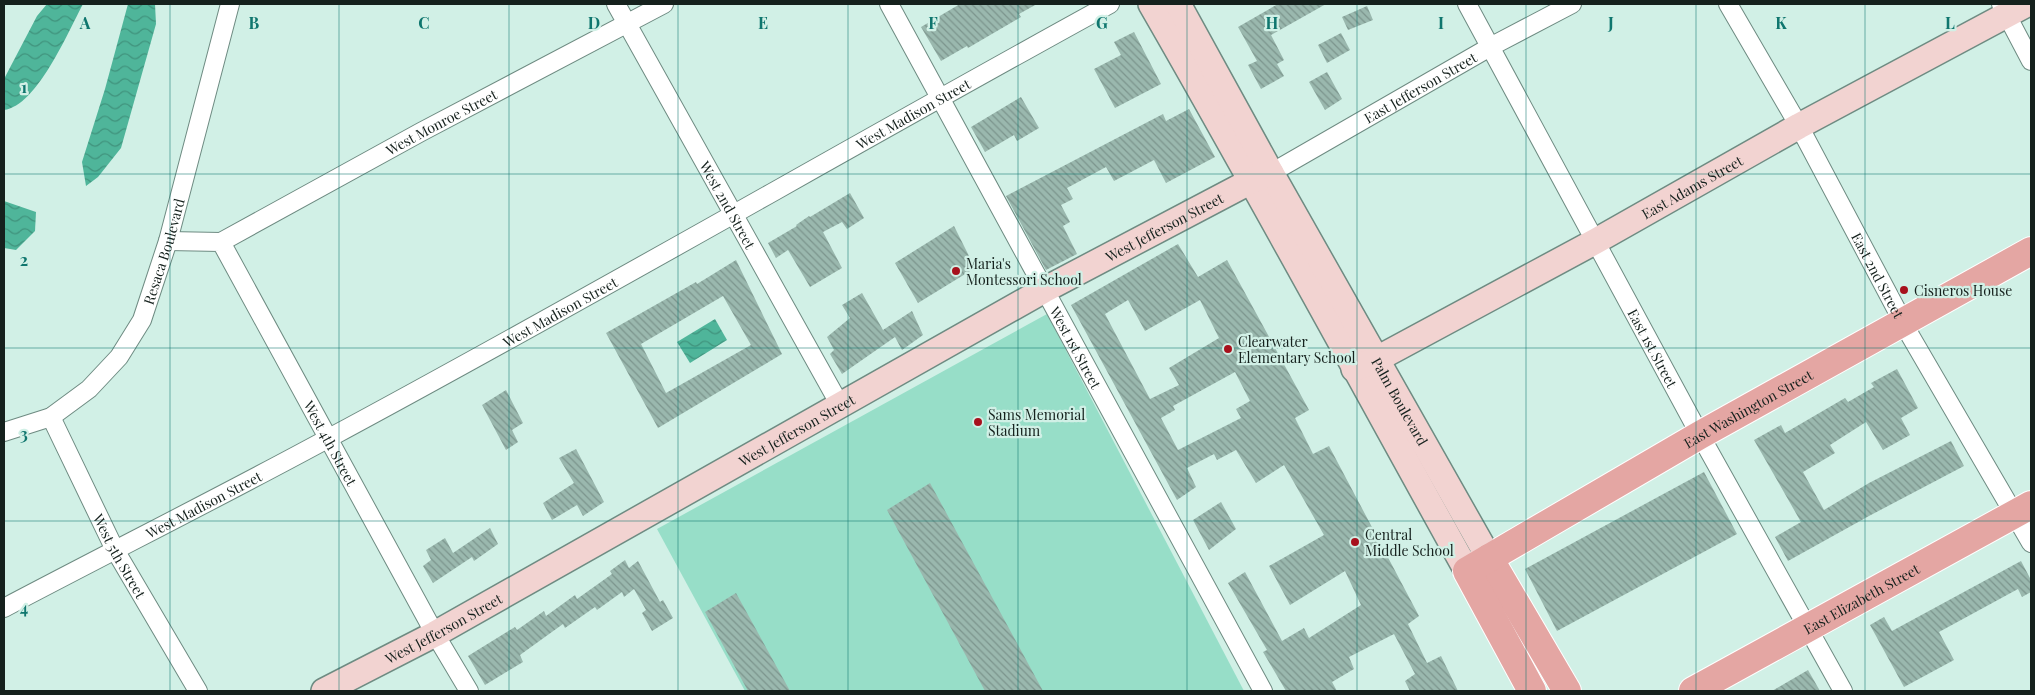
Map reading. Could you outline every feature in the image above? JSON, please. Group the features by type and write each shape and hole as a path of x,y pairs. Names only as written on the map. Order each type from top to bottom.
{"main road":[{"name":"East Washington Street","path":"1478,564 1700,435 2031,251"},
{"name":"East Elizabeth Street","path":"1693,691 2023,510"},
{"name":"Palm Boulevard","path":"1478,564 1541,647 1567,691"},
{"name":"Palm Boulevard","path":"1478,564 1517,661 1532,691"},
{"path":"1517,661 1541,647"}],"street":[{"name":"Resaca Boulevard","path":"4,432 51,417 89,389 119,357 142,320 168,241 230,4"},
{"name":"West 2nd Street","path":"616,4 840,405"},
{"name":"West Monroe Street","path":"221,242 421,132 664,4"},
{"name":"West 1st Street","path":"889,4 1263,691"},
{"name":"West Madison Street","path":"4,608 328,439 735,215 940,97 1110,4"},
{"name":"Palm Boulevard","path":"1151,4 1262,176"},
{"name":"Palm Boulevard","path":"1178,4 1262,176 1366,364 1410,468 1478,564"},
{"name":"East 1st Street","path":"1466,4 1700,435 1843,691"},
{"name":"East Jefferson Street","path":"1262,176 1490,47 1572,4"},
{"name":"East 2nd Street","path":"1728,4 1798,126 1903,323 2023,510 2031,543"},
{"path":"2012,8 2031,61"},
{"name":"East Adams Street","path":"1366,364 1596,241 1798,126 2012,8"},
{"name":"West Jefferson Street","path":"324,691 436,634 1044,290 1262,176"},
{"path":"168,241 221,242"},
{"name":"West 4th Street","path":"221,242 328,439 469,691"},
{"name":"Palm Boulevard","path":"1366,364 1431,455 1478,564"},
{"name":"West 5th Street","path":"51,417 115,550 198,691"},
{"path":"1410,468 1431,455"}],"shaded area":[{"name":"Sams Memorial Stadium","path":"1047,314 1244,691 745,691 657,529"}],"water":[{"path":"47,4 83,4 60,49 40,82 28,96 16,105 4,110 4,79 37,16"},
{"path":"128,4 155,4 156,24 121,148 98,177 86,186 82,162 105,89"},
{"path":"4,201 36,212 35,231 16,250 4,248"},
{"path":"715,319 727,340 690,363 677,342"}],"building":[{"path":"960,4 1037,4 1019,14 1021,17 968,48 967,46 941,61 921,27"},
{"path":"1278,4 1326,4 1271,35 1284,60 1277,64 1284,76 1261,89 1248,65 1257,61 1238,27"},
{"path":"1367,6 1373,20 1348,30 1342,17"},
{"path":"1134,32 1161,84 1115,108 1094,69 1121,55 1114,42"},
{"path":"1341,33 1350,50 1327,63 1318,45"},
{"path":"1327,72 1342,99 1325,110 1309,82"},
{"path":"1021,97 1039,128 1017,141 1014,135 985,152 971,127"},
{"path":"1189,109 1215,157 1166,183 1154,160 1114,181 1106,167 1067,188 1073,199 1061,205 1070,222 1063,226 1077,254 1046,270 1006,196 1163,114 1166,121"},
{"path":"850,193 864,218 847,229 842,222 823,232 842,268 810,287 788,250 776,258 768,243 797,226 809,216"},
{"path":"954,226 975,268 918,303 895,263"},
{"path":"1178,244 1198,277 1227,260 1309,410 1295,418 1313,454 1329,446 1419,616 1408,624 1427,663 1441,656 1458,691 1410,691 1405,681 1415,674 1394,634 1349,657 1354,669 1332,682 1337,691 1286,691 1263,652 1267,650 1228,583 1245,572 1282,641 1304,628 1309,638 1361,605 1345,571 1290,605 1269,566 1324,535 1284,465 1256,483 1236,450 1217,460 1214,454 1187,468 1196,487 1177,500 1071,305","holes":["1128,300 1145,331 1200,300 1219,338 1169,368 1179,385 1150,399 1105,314","1235,372 1250,401 1236,409 1241,418 1178,450 1161,418 1175,410 1173,406"]},
{"path":"736,260 782,354 658,428 606,333 696,282 697,284","holes":["723,296 751,345 666,393 641,344"]},
{"path":"862,293 883,330 912,311 923,335 902,350 895,337 842,374 830,354 834,350 827,337 850,318 842,305"},
{"path":"1897,369 1918,408 1901,418 1910,435 1883,450 1866,422 1830,445 1835,453 1803,472 1824,510 1869,483 1951,441 1964,466 1788,561 1775,537 1801,522 1754,440 1781,425 1785,433 1845,398 1848,402 1874,387 1871,383"},
{"path":"506,390 523,423 512,430 518,442 506,450 482,405"},
{"path":"576,449 604,502 583,516 577,505 552,520 543,503 574,483 559,458"},
{"path":"1704,472 1737,534 1557,631 1525,569"},
{"path":"930,483 1043,691 985,691 887,510"},
{"path":"1221,502 1236,529 1209,550 1193,520"},
{"path":"490,528 498,544 474,561 472,557 433,583 423,566 431,560 426,550 445,538 453,553"},
{"path":"625,560 629,568 638,561 660,602 663,600 673,618 652,631 642,613 646,610 634,589 624,597 622,592 597,610 595,607 565,628 563,624 520,655 523,662 485,685 468,656 515,627 517,630 544,611 546,616 575,595 577,599 612,574 610,571"},
{"path":"2021,561 2031,580 2031,592 2022,597 2018,589 1939,632 1954,660 1904,687 1870,625 1884,617 1892,631"},
{"path":"736,593 790,691 748,691 705,612"},
{"path":"1808,670 1820,691 1772,691"}],"place":[{"name":"Maria's Montessori School","path":"956,271"},
{"name":"Cisneros House","path":"1904,290"},
{"name":"Clearwater Elementary School","path":"1228,349"},
{"name":"Sams Memorial Stadium","path":"978,422"},
{"name":"Central Middle School","path":"1355,542"}]}
